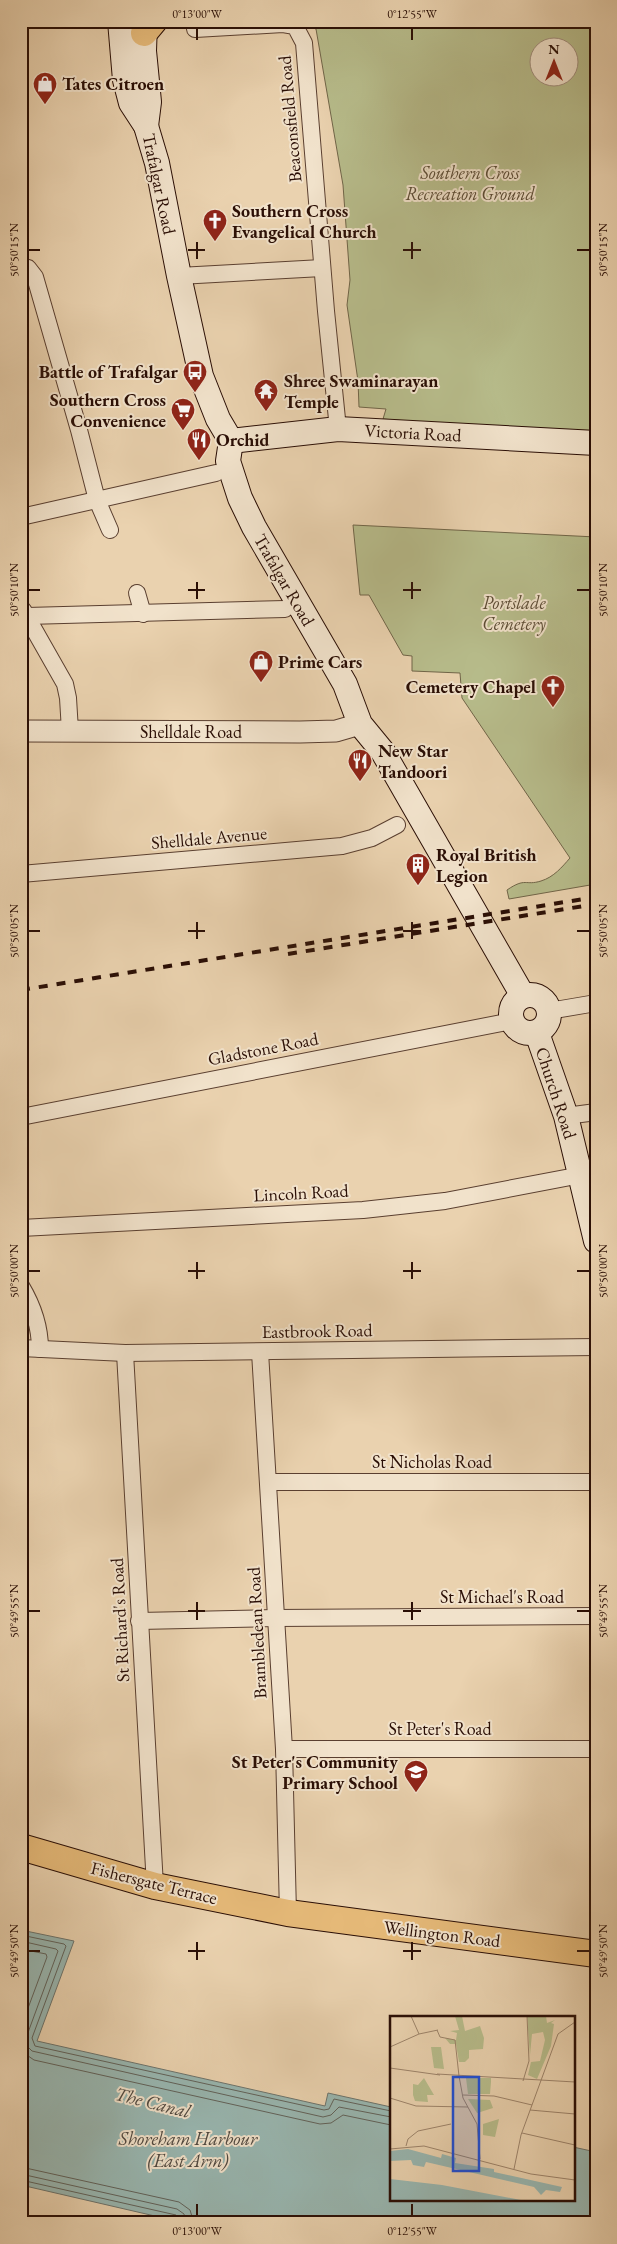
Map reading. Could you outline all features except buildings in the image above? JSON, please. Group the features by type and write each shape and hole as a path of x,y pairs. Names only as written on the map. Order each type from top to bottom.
{"main road":[{"name":"Trafalgar Road","path":"120,21 122,59 131,104 146,126 156,163 201,376 218,419 231,441 228,461 240,498 254,527 345,684 360,724 383,752 523,996"},
{"name":"Trafalgar Road","path":"146,126 149,102 145,78 148,25"},
{"name":"Victoria Road","path":"231,441 338,429 596,443"},
{"path":"535,995 542,998 550,1011 547,1024 537,1033 523,1033 517,1029 512,1021 511,1012 513,1005 523,996 535,995"},
{"name":"Church Road","path":"537,1033 566,1116 596,1241"},
{"name":"Fishersgate Terrace","path":"21,1847 154,1886 288,1913"},
{"name":"Wellington Road","path":"288,1913 596,1954"}],"street":[{"name":"Beaconsfield Road","path":"195,29 283,24 295,26 304,44 322,268 338,429"},
{"path":"21,267 28,268 35,277 79,430 96,500 110,530"},
{"path":"179,276 322,268"},
{"path":"21,517 216,474"},
{"path":"137,593 143,614"},
{"path":"24,612 143,614 285,609"},
{"path":"24,612 65,684 68,698 70,731"},
{"name":"Shelldale Road","path":"21,730 300,732 336,731 360,724"},
{"name":"Shelldale Avenue","path":"21,874 342,846 372,838 397,825"},
{"path":"550,1011 596,1003"},
{"name":"Gladstone Road","path":"21,1117 512,1021"},
{"path":"566,1116 596,1112"},
{"name":"Lincoln Road","path":"21,1228 363,1210 445,1201 581,1175"},
{"path":"21,1286 30,1302 37,1321 40,1349"},
{"name":"Eastbrook Road","path":"21,1348 125,1352 260,1352 596,1347"},
{"name":"St Richard's Road","path":"125,1352 154,1886"},
{"name":"Brambledean Road","path":"260,1352 284,1749 288,1913"},
{"name":"St Nicholas Road","path":"269,1482 596,1482"},
{"name":"St Michael's Road","path":"139,1621 275,1618 596,1616"},
{"name":"St Peter's Road","path":"284,1749 596,1749"}],"green space":[{"name":"Southern Cross Recreation Ground","path":"306,21 596,21 596,432 383,419 386,409 359,407 358,381 347,305 350,280 343,185 316,29 307,25"},
{"name":"Portslade Cemetery","path":"353,525 596,537 596,884 509,899 507,890 518,884 536,882 550,877 570,858 462,698 460,673 412,671 412,656 403,655 369,595 360,595"}],"water":[{"name":"Shoreham Harbour (East Arm)","path":"21,1930 74,1941 37,2041 325,2106 328,2093 390,2107 390,2202 574,2202 574,2147 596,2152 596,2223 185,2223 21,2185"}],"railway":[{"path":"21,990 596,897"},
{"path":"288,954 596,904"}],"place":[{"name":"Tates Citroen","path":"45,105"},
{"name":"Southern Cross Evangelical Church","path":"215,242"},
{"name":"Battle of Trafalgar","path":"195,393"},
{"name":"Shree Swaminarayan Temple","path":"266,412"},
{"name":"Southern Cross Convenience","path":"183,431"},
{"name":"Orchid","path":"199,461"},
{"name":"Prime Cars","path":"261,683"},
{"name":"Cemetery Chapel","path":"553,708"},
{"name":"New Star Tandoori","path":"360,782"},
{"name":"Royal British Legion","path":"418,886"},
{"name":"St Peter's Community Primary School","path":"416,1793"}],"water label":[{"name":"The Canal","path":"153,2102"}]}
